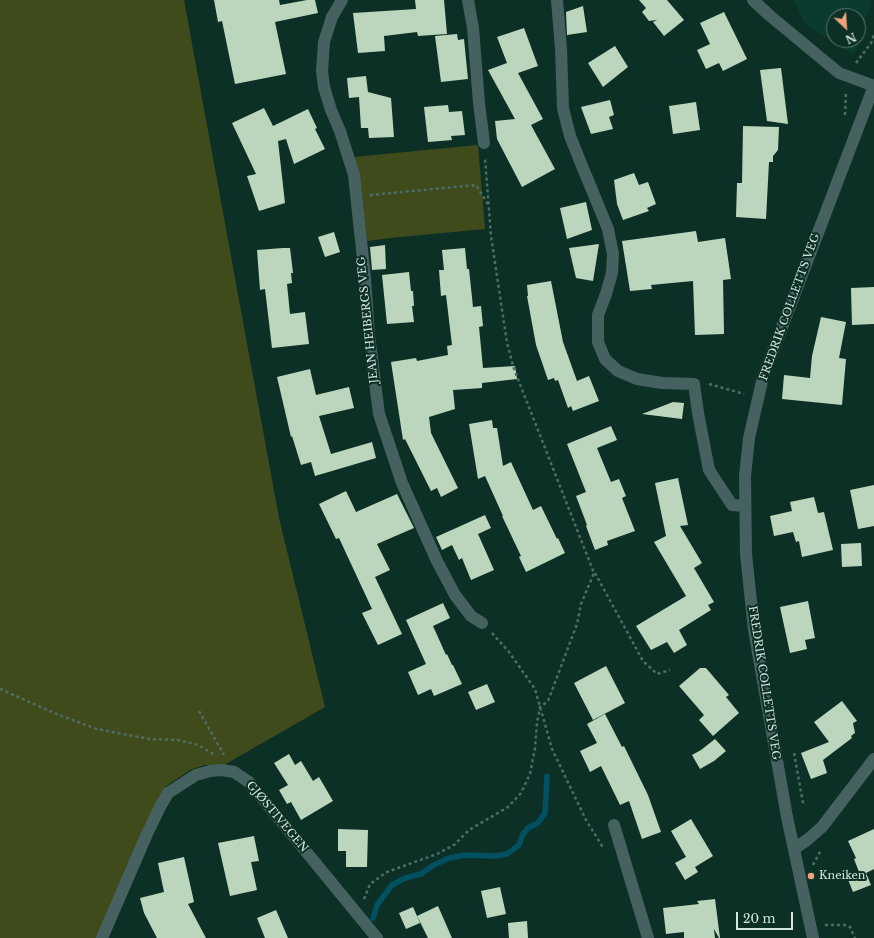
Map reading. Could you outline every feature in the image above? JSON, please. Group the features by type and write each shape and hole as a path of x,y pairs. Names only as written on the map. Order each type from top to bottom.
{"street":[{"name":"JEAN HEIBERGS VEG","path":"342,0 332,16 324,42 322,71 324,87 330,110 340,132 352,169 356,196 369,342 375,392 382,424 402,483 437,561 455,595 471,616 482,623"},
{"path":"468,0 473,28 484,143"},
{"path":"557,0 561,49 563,108 570,136 608,229 613,254 612,273 598,315 598,342 605,359 618,371 637,379 662,383 694,384 698,413 710,470 732,505 745,506"},
{"path":"753,0 839,73 874,86"},
{"name":"FREDRIK COLLETTS VEG","path":"813,938 787,817 754,630 746,554 745,476 749,438 763,377 874,86"},
{"path":"794,849 822,827 874,759"},
{"path":"102,938 147,834 168,793 196,774 222,770 234,772"},
{"name":"GJØSTIVEGEN","path":"234,772 249,782 378,938"},
{"path":"614,826 648,938"}],"path":[{"path":"845,119 846,92 850,77 856,62 871,43 874,35"},
{"path":"484,143 491,236 507,343 514,369 594,573 643,661 657,674 670,670"},
{"path":"356,196 476,185 490,207"},
{"path":"708,383 745,394 746,388"},
{"path":"356,912 363,902 370,884 387,872 437,854 454,845 469,830 508,807 521,794 530,774 540,707 548,701 577,624 581,604 594,573"},
{"path":"482,623 509,652 535,689 552,749 586,820 605,851"},
{"path":"0,689 59,715 97,729 150,739 178,740 198,745 227,761"},
{"path":"199,711 234,772"},
{"path":"814,872 813,864 822,849 822,827"},
{"path":"820,925 845,924 850,927 855,938"}],"shaded area":[{"path":"0,0 184,0 279,518 325,707 224,765 205,765 190,770 166,786 96,938 0,938"},
{"path":"794,0 872,0 866,18 866,8 826,8 826,37 805,24"},
{"path":"843,48 856,48 854,55"},
{"path":"478,145 485,229 367,241 361,187 354,157"}],"building":[{"path":"214,0 279,0 280,5 315,0 318,13 275,22 286,74 235,84 222,21 218,22"},
{"path":"415,0 444,0 447,34 418,36 417,32 384,36 385,51 358,53 353,13 416,9"},
{"path":"639,0 667,0 684,20 664,36 653,22 657,20 649,21 642,12 646,8"},
{"path":"583,6 587,32 567,35 566,12"},
{"path":"724,12 747,59 723,71 719,63 706,69 697,50 710,44 700,23"},
{"path":"524,28 538,66 518,73 543,119 531,125 555,169 522,187 497,139 495,121 515,119 488,70 507,63 497,37"},
{"path":"457,34 458,40 464,39 468,79 441,82 435,36"},
{"path":"615,46 628,67 603,87 588,63"},
{"path":"781,68 788,124 767,121 760,70"},
{"path":"366,76 368,92 391,98 394,137 369,138 368,128 361,128 359,97 349,98 347,78"},
{"path":"610,100 614,115 609,117 613,129 591,134 581,107"},
{"path":"696,102 700,130 673,134 669,106"},
{"path":"448,105 449,112 462,111 465,135 451,136 452,140 428,142 424,107"},
{"path":"264,108 273,126 308,109 317,128 315,129 325,149 294,164 286,139 278,141 285,203 259,211 247,176 256,174 232,123"},
{"path":"743,126 779,127 778,150 773,156 773,162 769,162 766,219 736,217 737,183 742,183"},
{"path":"634,173 639,185 648,182 656,204 647,208 649,211 623,220 617,204 614,180"},
{"path":"586,202 592,230 567,239 560,208"},
{"path":"696,231 698,242 725,238 731,279 723,280 724,334 695,335 693,281 651,285 652,289 630,291 622,241"},
{"path":"334,232 340,252 325,257 318,237"},
{"path":"599,244 593,281 576,278 569,248"},
{"path":"385,245 386,269 372,270 370,247"},
{"path":"290,248 293,273 291,273 292,283 287,284 290,314 305,312 309,344 272,348 265,289 260,290 257,250"},
{"path":"465,248 473,307 481,306 483,326 479,327 483,368 515,366 517,379 482,383 482,388 453,390 455,409 429,417 431,433 458,488 441,497 437,488 431,491 405,439 403,440 391,362 416,358 417,361 448,355 447,346 452,345 446,295 441,296 439,270 444,270 442,250"},
{"path":"409,272 411,291 413,291 414,306 412,306 414,322 387,324 382,275"},
{"path":"551,281 563,342 577,381 589,376 599,401 573,411 571,406 568,408 558,380 555,381 554,378 548,380 536,345 527,296 527,285"},
{"path":"874,287 874,324 852,325 851,288"},
{"path":"821,317 846,322 839,358 846,359 842,405 782,399 784,375 810,378 812,356"},
{"path":"310,369 316,395 349,387 354,408 319,416 331,454 372,442 376,458 315,476 311,462 301,465 292,436 291,437 277,377"},
{"path":"673,402 684,403 682,419 642,414"},
{"path":"492,420 493,428 497,428 503,466 511,462 533,510 541,506 565,553 526,572 519,557 521,556 485,476 478,479 469,424"},
{"path":"611,426 617,440 597,448 611,482 619,479 626,496 622,498 635,531 607,541 608,545 595,550 576,496 586,492 567,444"},
{"path":"678,478 688,525 680,526 702,563 694,568 714,602 708,605 711,610 679,630 687,645 674,653 667,642 651,650 636,626 686,596 654,542 666,536 655,483"},
{"path":"874,485 874,526 858,529 850,490"},
{"path":"346,491 356,512 397,494 414,528 377,544 390,570 375,577 402,634 378,645 362,613 372,609 339,538 336,539 319,504"},
{"path":"814,497 818,513 824,512 833,550 802,557 799,541 796,542 793,532 774,536 770,516 792,511 790,502"},
{"path":"485,515 491,528 478,534 494,570 471,580 462,558 459,560 452,545 442,550 436,537"},
{"path":"861,543 862,566 842,567 841,544"},
{"path":"808,601 815,638 805,640 807,649 790,653 780,607"},
{"path":"443,603 450,618 433,626 446,655 447,654 462,684 434,696 431,689 418,695 408,672 426,664 406,620"},
{"path":"606,666 625,703 593,720 574,683"},
{"path":"700,668 706,668 729,695 726,697 739,713 713,736 699,720 704,715 679,686"},
{"path":"487,684 495,702 476,710 468,692"},
{"path":"842,701 857,721 853,723 855,733 851,736 852,738 823,760 827,773 811,779 801,753 829,742 814,722"},
{"path":"605,714 622,747 624,746 648,795 661,832 642,839 629,801 620,805 601,766 590,772 580,751 597,743 587,724"},
{"path":"715,739 726,751 714,761 700,769 692,755"},
{"path":"289,754 295,765 301,761 313,781 319,777 333,801 301,820 291,802 287,804 279,790 288,785 274,763"},
{"path":"691,819 713,856 695,867 698,872 685,880 675,863 686,857 671,831"},
{"path":"338,829 368,830 367,867 346,867 346,851 338,851"},
{"path":"874,829 874,869 866,873 871,885 853,892 847,877 859,872 854,859 856,858 848,841"},
{"path":"254,836 259,861 251,862 257,890 230,896 218,843"},
{"path":"184,857 194,902 188,904 206,938 157,938 144,913 140,898 164,892 158,863"},
{"path":"500,887 506,914 487,918 481,891"},
{"path":"715,899 720,938 714,929 715,938 684,938 684,932 666,934 663,908 699,904 697,901"},
{"path":"438,906 452,938 428,938 417,916"},
{"path":"413,907 420,923 406,929 399,913"},
{"path":"276,910 288,938 265,938 257,918"},
{"path":"527,921 528,938 509,938 508,923"}],"waterway":[{"path":"373,918 377,905 392,885 405,878 421,874 432,866 449,858 465,855 494,856 507,854 519,845 522,836 528,828 538,823 545,813 547,776"}],"place":[{"name":"Kneiken","path":"811,876"}]}
